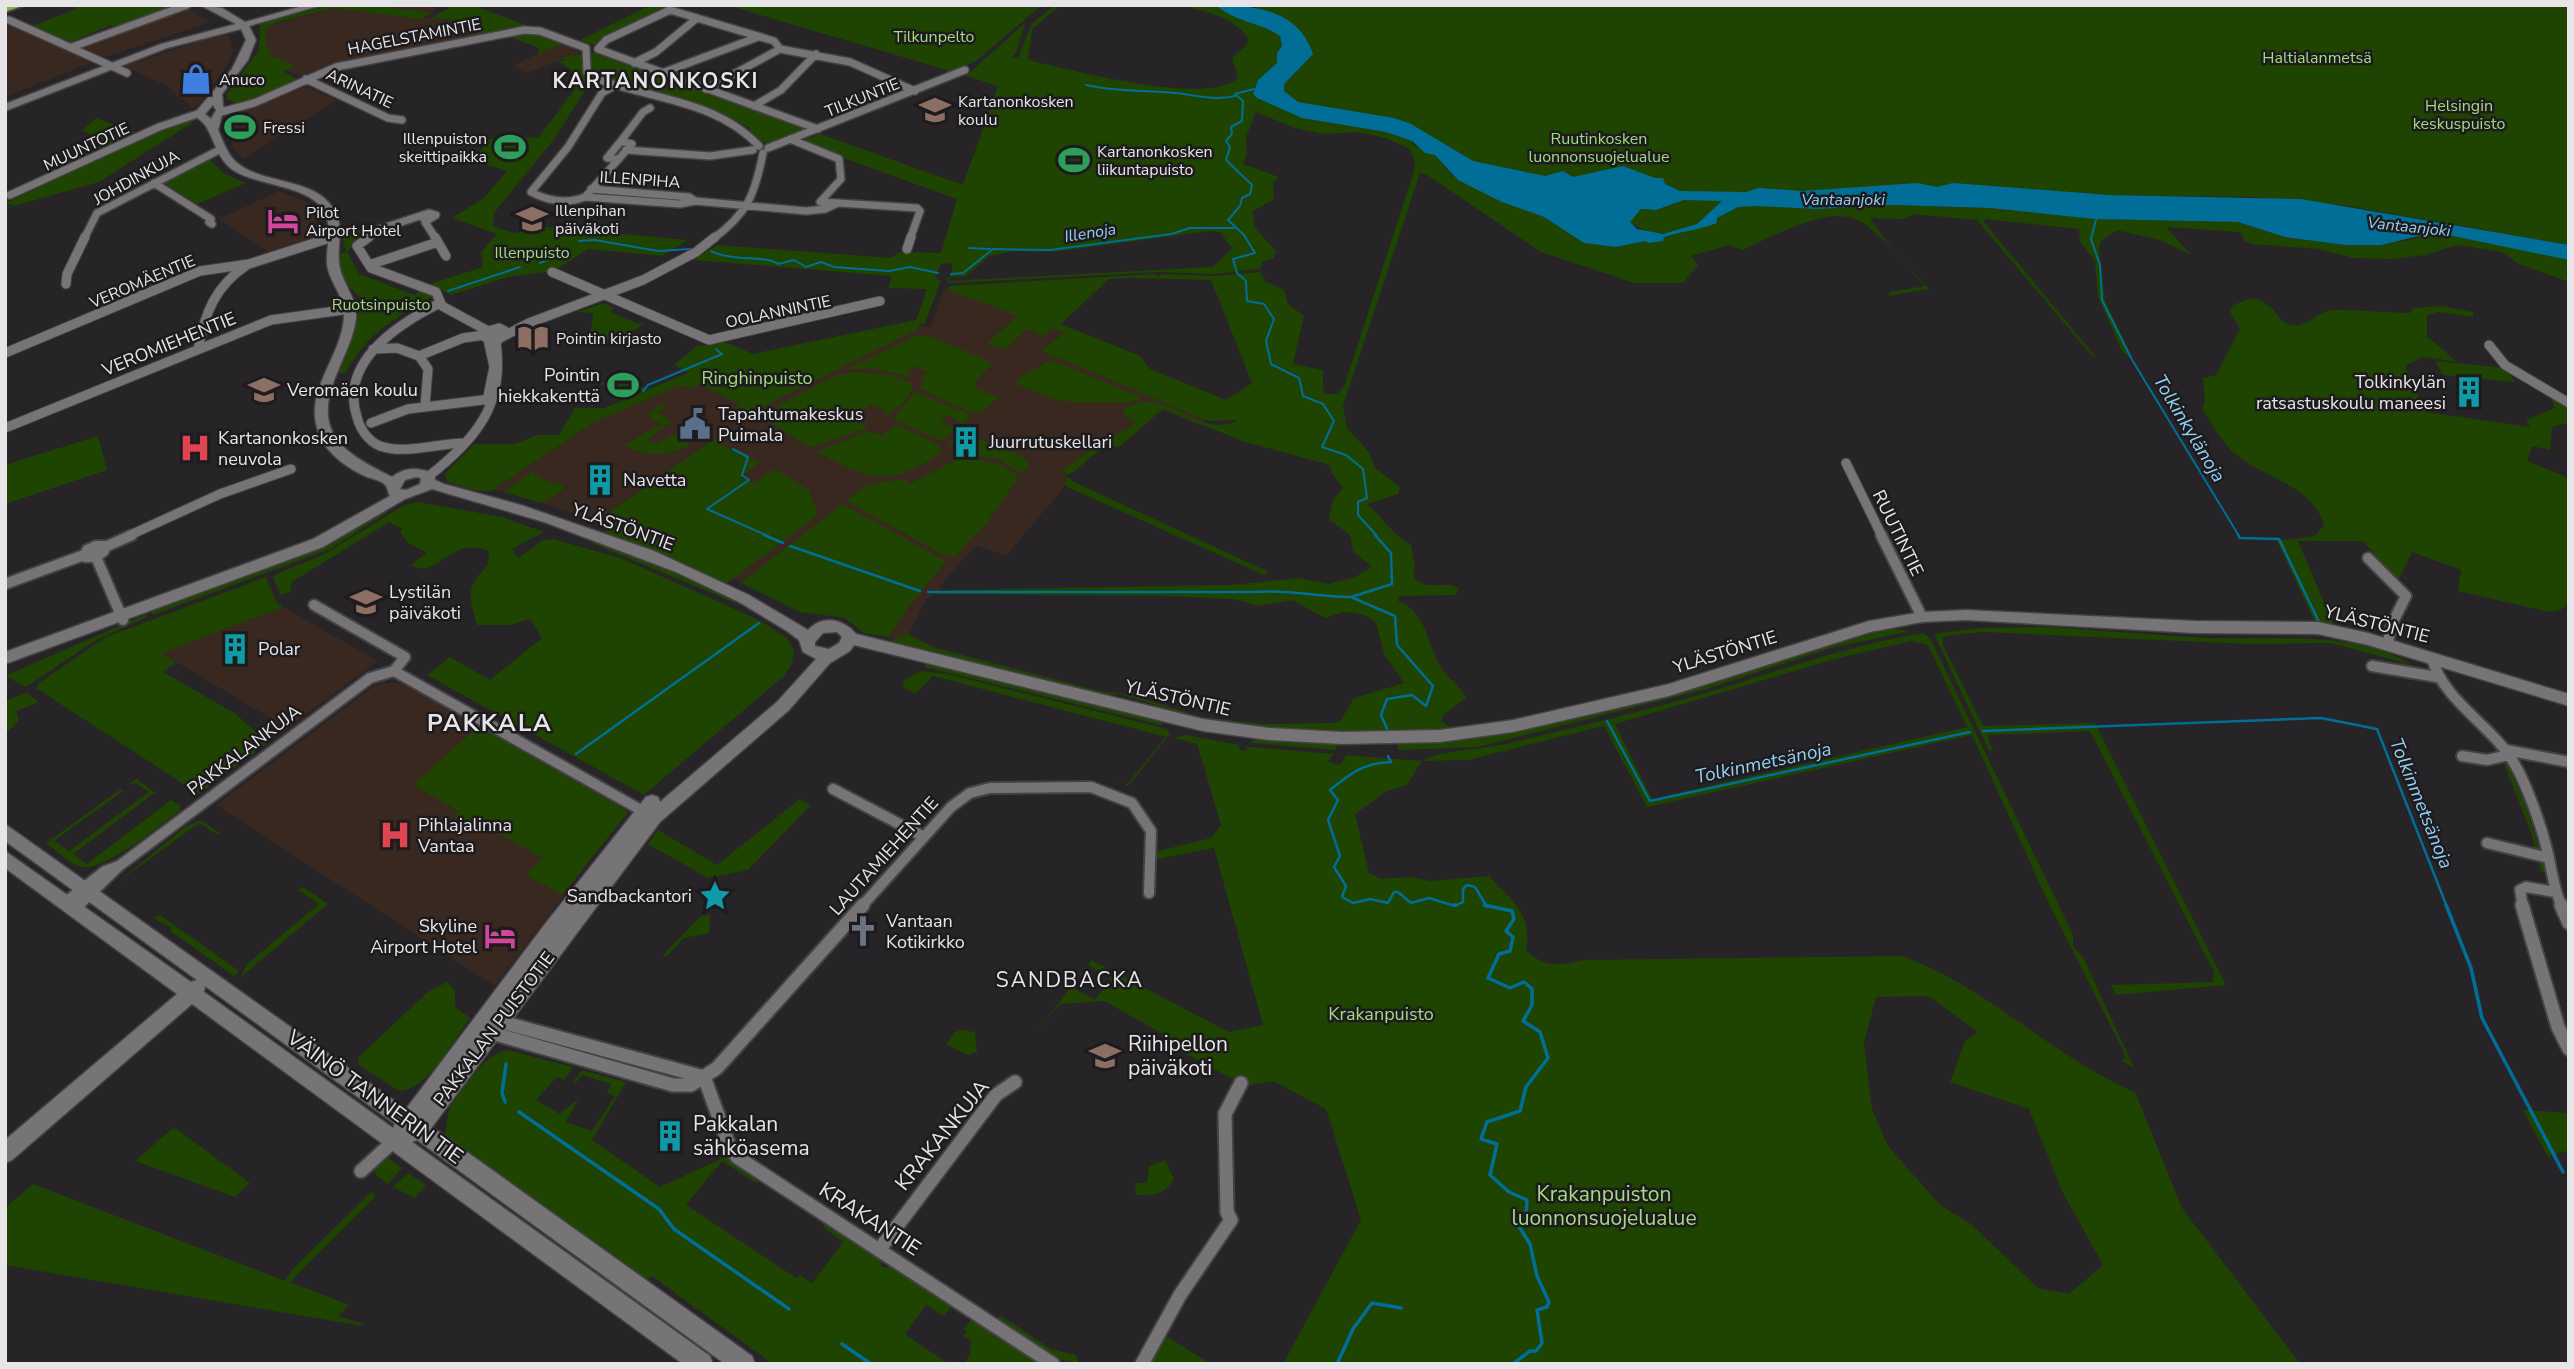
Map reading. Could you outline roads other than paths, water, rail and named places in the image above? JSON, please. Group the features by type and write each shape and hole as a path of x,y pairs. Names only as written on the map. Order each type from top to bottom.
{"main road":[{"path":"5,105 109,64 238,23 306,5"},
{"path":"205,6 238,23 318,5"},
{"path":"238,23 246,52 218,92 211,112 213,130 220,149 242,171 320,200 329,211 334,237 334,268 350,309"},
{"name":"YLÄSTÖNTIE","path":"350,309 348,325 324,386 322,425 334,448 401,491 460,495 520,509 637,550 767,612 804,634 808,645"},
{"name":"YLÄSTÖNTIE","path":"360,466 420,477 460,495"},
{"path":"401,491 420,477"},
{"path":"6,666 122,617 318,544 363,518 420,477"},
{"name":"YLÄSTÖNTIE","path":"767,612 826,625"},
{"name":"YLÄSTÖNTIE","path":"850,638 1203,725 1269,734 1361,739 1413,738 1513,726 1592,709 1726,674 1870,627 1922,617 2015,615 2195,627 2318,628 2387,645 2569,700"},
{"path":"826,625 845,628 850,638 834,653 814,653 808,645 813,632 826,625"},
{"name":"PAKKALAN PUISTOTIE","path":"395,1140 414,1125 490,1026 649,814 661,793 791,687 806,665 808,645"},
{"name":"YLÄSTÖNTIE","path":"834,653 893,650"},
{"name":"PAKKALAN PUISTOTIE","path":"649,814 783,705 834,653"},
{"name":"VÄINÖ TANNERIN TIE","path":"5,831 414,1125 730,1361"},
{"name":"VÄINÖ TANNERIN TIE","path":"5,858 702,1364"},
{"path":"5,1153 116,1060 156,1034 212,979"}],"street":[{"path":"72,47 187,5"},
{"path":"10,10 72,47 127,73"},
{"path":"598,49 606,40 665,11 777,42 780,49"},
{"path":"634,63 656,52 698,18"},
{"name":"HAGELSTAMINTIE","path":"211,112 247,106 344,65 524,30 540,31 587,50"},
{"path":"662,73 758,37"},
{"path":"706,89 780,49 797,48 893,77 915,91"},
{"path":"419,356 463,338 502,334 606,296 694,253 730,225 747,206 761,177 761,149 745,130 723,117 655,103 614,86 587,72 587,50 598,49 818,129"},
{"path":"754,106 781,90 816,54"},
{"name":"TILKUNTIE","path":"626,150 710,156 761,149 965,70"},
{"name":"ARINATIE","path":"306,79 388,118 402,120"},
{"name":"ILLENPIHA","path":"614,86 603,93 568,147 531,192 568,201 585,197 680,204 695,201 814,211"},
{"path":"619,159 607,158 643,112 655,103"},
{"name":"MUUNTOTIE","path":"10,195 174,121 211,112"},
{"path":"790,139 839,159 841,179 814,211"},
{"path":"592,189 632,144 621,141"},
{"name":"JOHDINKUJA","path":"66,284 67,274 95,216 220,149"},
{"path":"153,183 211,219 209,222 212,224"},
{"name":"ILLENPIHA","path":"585,197 592,189 689,197 695,201"},
{"path":"820,202 919,209 907,248"},
{"path":"814,211 838,203"},
{"path":"446,256 425,222 426,217 380,229 357,246 369,265 390,276 436,292 440,303 487,335 494,367 491,399"},
{"name":"VEROMÄENTIE","path":"5,353 200,271 249,264 334,237"},
{"path":"369,265 438,242"},
{"path":"198,349 210,298 225,281 249,264"},
{"name":"OOLANNINTIE","path":"552,272 709,340 880,301"},
{"path":"367,425 351,408 352,391 373,349 397,327 440,303"},
{"name":"VEROMIEHENTIE","path":"5,428 271,320 350,309"},
{"path":"420,477 462,443 491,399 502,368 496,342 502,334"},
{"path":"2489,345 2505,365 2569,403"},
{"path":"373,349 397,348 419,356 428,369 425,406"},
{"path":"367,425 425,406 491,399"},
{"path":"367,425 365,435 383,447 462,443"},
{"name":"RUUTINTIE","path":"1846,463 1922,617"},
{"path":"96,557 105,547 220,494 291,469"},
{"path":"5,584 84,555 92,547 105,547"},
{"path":"84,555 96,557"},
{"path":"96,557 122,617"},
{"path":"2368,558 2406,596 2392,624 2387,645"},
{"path":"314,605 405,657 394,671 649,814"},
{"path":"2432,658 2437,677 2508,753 2521,778 2549,858 2555,892 2569,923"},
{"path":"2372,666 2437,677"},
{"name":"PAKKALANKUJA","path":"71,904 88,890 113,876 119,866 370,678 378,673 394,671"},
{"path":"2462,756 2487,760 2508,753 2569,762"},
{"path":"833,789 924,837"},
{"name":"LAUTAMIEHENTIE","path":"490,1026 673,1085 691,1085 717,1068 960,799 982,789 1103,789 1132,803 1150,831 1149,893"},
{"path":"2487,843 2549,858"},
{"path":"2555,892 2525,887 2520,890 2519,895 2558,1027 2569,1049"},
{"name":"KRAKANTIE","path":"704,1077 729,1145 737,1157 1053,1364"},
{"name":"KRAKANKUJA","path":"879,1250 996,1095 1014,1082"},
{"path":"1142,1364 1180,1295 1231,1220 1227,1212 1225,1114 1241,1083"},
{"path":"361,1171 395,1140"}],"water":[{"name":"Vantaanjoki","path":"1216,5 1261,9 1275,13 1298,28 1313,54 1284,84 1284,91 1298,102 1394,118 1411,124 1473,161 1545,176 1563,171 1573,177 1623,166 1655,178 1663,178 1665,184 1680,191 1746,192 1759,188 1802,191 1917,183 1937,187 1953,183 2109,195 2301,199 2569,245 2569,260 2448,235 2423,235 2381,245 2345,245 2285,237 2238,222 2095,219 1990,208 1895,205 1815,209 1738,207 1717,218 1717,223 1664,237 1663,241 1645,241 1616,247 1584,243 1544,217 1502,202 1458,180 1435,155 1425,153 1412,141 1386,132 1302,118 1257,98 1253,94 1258,80 1277,63 1277,53 1282,46 1280,36 1223,11","holes":["1684,200 1722,201 1697,224 1663,234 1637,229 1630,222 1641,209 1656,210"]}],"waterway":[{"path":"1086,85 1212,98 1235,96"},
{"path":"1254,89 1235,94 1243,101 1242,121 1231,127 1232,134 1226,141 1230,147 1226,160 1252,185 1250,194 1242,198 1240,206 1228,220 1244,235 1255,253 1233,259 1237,273 1246,281 1247,301 1264,304 1274,319 1266,341 1271,364 1299,378 1303,396 1323,404 1334,421 1322,447 1346,455 1363,469 1367,498 1358,502 1358,515 1377,536"},
{"name":"Tolkinkylänoja","path":"2097,216 2091,239 2100,265 2102,300 2131,358 2239,536"},
{"name":"Illenoja","path":"951,274 963,273 993,249 1050,250 1171,234 1190,228 1235,228"},
{"name":"Illenoja","path":"579,241 595,240 658,251 690,249"},
{"path":"969,248 990,249"},
{"name":"Illenoja","path":"711,251 778,264 794,260 806,267 821,262 834,267 889,271 910,267 938,273"},
{"name":"Illenoja","path":"540,263 553,257"},
{"name":"Illenoja","path":"448,291 520,267"},
{"path":"643,391 648,385 722,354 716,349"},
{"path":"733,449 748,457 742,475 749,480 707,509 768,536"},
{"path":"764,535 783,543"},
{"path":"1375,535 1391,553 1392,584 1351,597 1395,616 1397,645 1433,686 1426,706 1412,695 1387,699 1381,715 1388,731"},
{"name":"Tolkinkylänoja","path":"2238,535 2240,538 2279,539 2319,622"},
{"path":"790,546 920,591"},
{"path":"928,592 1266,591 1350,597"},
{"path":"576,754 759,623"},
{"name":"Tolkinmetsänoja","path":"1983,731 2321,718 2377,729 2447,907"},
{"name":"Tolkinmetsänoja","path":"1607,721 1650,801 1970,732"},
{"path":"1388,756 1391,762 1373,764 1358,770 1330,790 1338,800 1328,820 1340,856 1334,867 1346,886 1342,897 1353,903 1370,899 1388,903 1394,892 1398,892 1411,903 1429,898 1455,906 1463,902 1463,889 1467,885 1475,887 1486,905"},
{"path":"1486,905 1512,911 1514,919 1506,931 1513,937 1510,951 1499,954 1488,978 1510,988 1524,982 1532,989 1532,1005 1523,1021 1540,1032 1548,1058 1526,1087 1520,1111 1487,1122 1481,1139 1497,1144 1490,1175 1509,1192 1527,1200 1526,1215 1515,1220 1530,1244 1537,1276 1549,1302 1547,1307 1537,1310 1542,1343 1536,1351 1530,1351 1513,1364"},
{"name":"Tolkinmetsänoja","path":"2446,905 2471,968 2482,1018 2563,1172"},
{"path":"505,1102 502,1093 506,1064"},
{"path":"519,1112 659,1209 674,1229 789,1309"},
{"path":"1337,1364 1353,1329 1372,1303 1401,1308"},
{"path":"842,1344 871,1364"}],"place":[{"name":"Anuco","path":"196,79"},
{"name":"Kartanonkosken koulu","path":"935,110"},
{"name":"Fressi","path":"240,127"},
{"name":"Illenpuiston skeittipaikka","path":"510,147"},
{"name":"Kartanonkosken liikuntapuisto","path":"1074,160"},
{"name":"Illenpihan päiväkoti","path":"532,219"},
{"name":"Pilot Airport Hotel","path":"283,221"},
{"name":"Pointin kirjasto","path":"533,338"},
{"name":"Pointin hiekkakenttä","path":"623,385"},
{"name":"Veromäen koulu","path":"264,390"},
{"name":"Tolkinkylän ratsastuskoulu maneesi","path":"2469,392"},
{"name":"Tapahtumakeskus Puimala","path":"695,424"},
{"name":"Juurrutuskellari","path":"966,442"},
{"name":"Kartanonkosken neuvola","path":"195,448"},
{"name":"Navetta","path":"600,480"},
{"name":"Lystilän päiväkoti","path":"366,602"},
{"name":"Polar","path":"235,649"},
{"name":"Pihlajalinna Vantaa","path":"395,835"},
{"name":"Sandbackantori","path":"715,896"},
{"name":"Vantaan Kotikirkko","path":"863,931"},
{"name":"Skyline Airport Hotel","path":"500,936"},
{"name":"Riihipellon päiväkoti","path":"1105,1056"},
{"name":"Pakkalan sähköasema","path":"670,1136"}],"district":[{"name":"KARTANONKOSKI","path":"656,81"},
{"name":"PAKKALA","path":"490,723"},
{"name":"SANDBACKA","path":"1070,980"}],"park label":[{"name":"Tilkunpelto","path":"934,36"},
{"name":"Haltialanmetsä","path":"2317,57"},
{"name":"Helsingin keskuspuisto","path":"2459,114"},
{"name":"Ruutinkosken luonnonsuojelualue","path":"1599,147"},
{"name":"Illenpuisto","path":"532,252"},
{"name":"Ruotsinpuisto","path":"381,304"},
{"name":"Ringhinpuisto","path":"757,378"},
{"name":"Krakanpuisto","path":"1381,1014"},
{"name":"Krakanpuiston luonnonsuojelualue","path":"1604,1206"}]}
